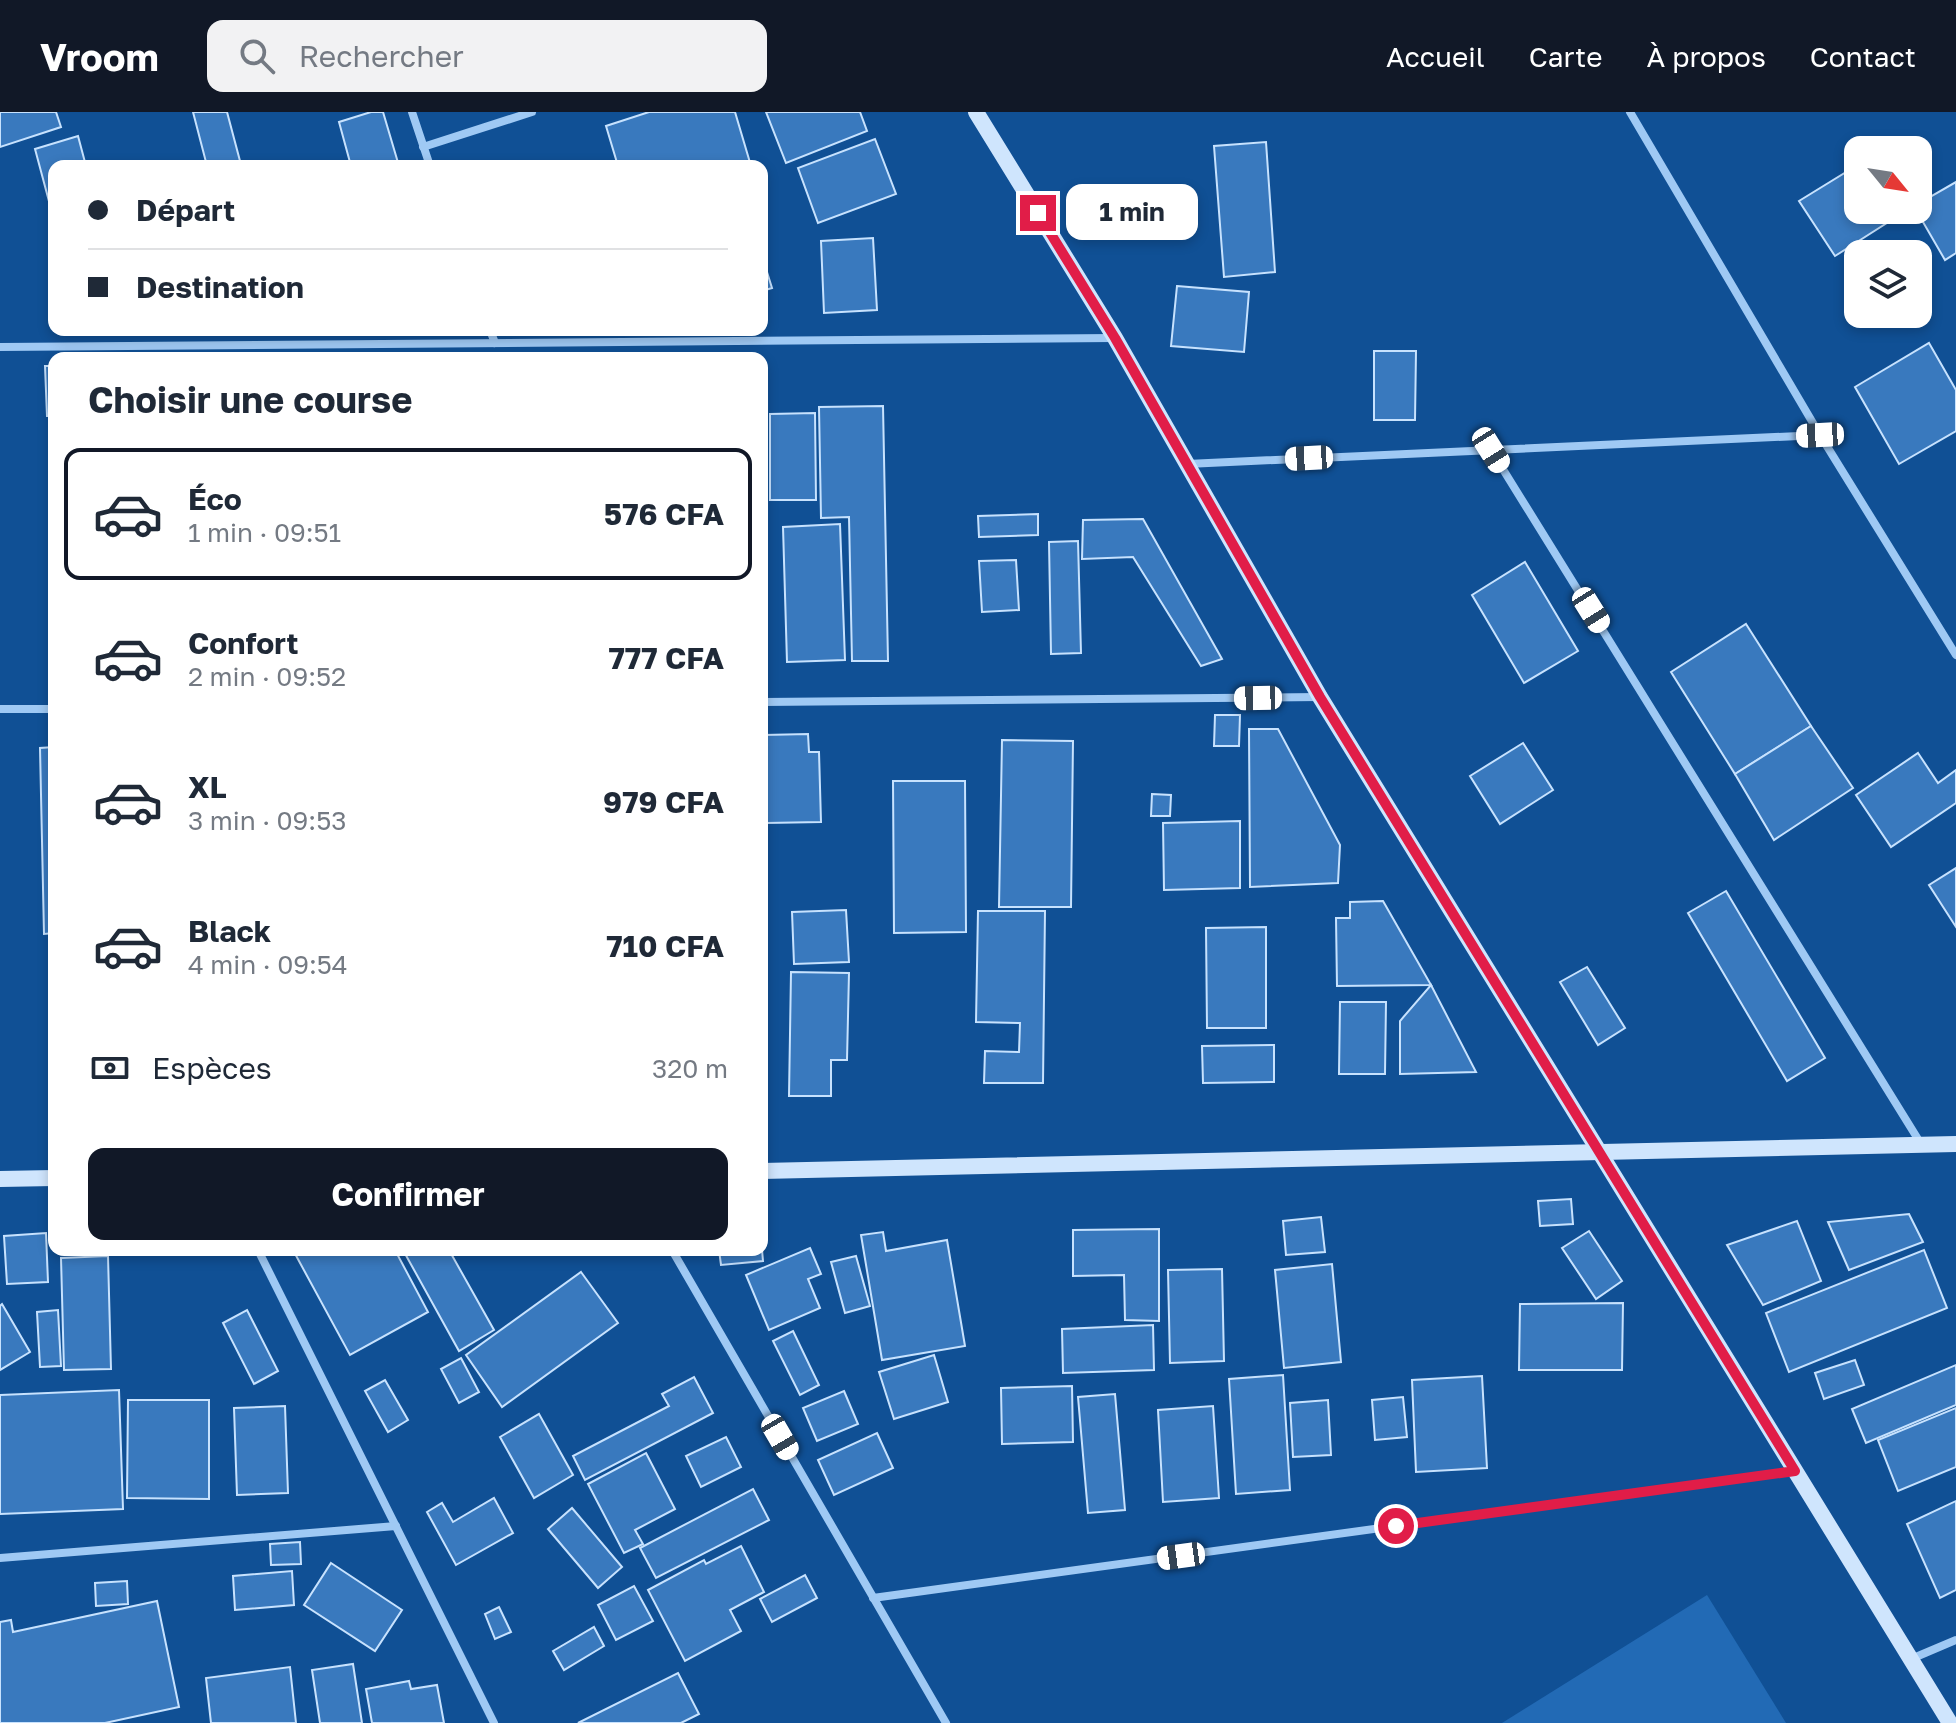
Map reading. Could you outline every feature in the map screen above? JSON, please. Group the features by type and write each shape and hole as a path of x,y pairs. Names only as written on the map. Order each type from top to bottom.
{"street":[{"path":"412,112 428,160"},
{"path":"423,147 532,112"},
{"path":"976,112 1115,338 1320,697 1950,1723"},
{"path":"1630,112 1820,435 1956,655"},
{"path":"492,336 495,343"},
{"path":"0,347 1115,338"},
{"path":"1187,464 1820,435"},
{"path":"1491,450 1922,1145"},
{"path":"768,702 1320,697"},
{"path":"0,709 48,709"},
{"path":"768,1171 1956,1144"},
{"path":"0,1179 48,1178"},
{"path":"261,1256 494,1723"},
{"path":"675,1256 946,1723"},
{"path":"873,1598 1795,1471"},
{"path":"0,1558 396,1526"},
{"path":"1911,1659 1956,1640"}],"shaded area":[{"path":"1707,1595 1786,1723 1502,1723"}],"building":[{"path":"0,112 56,112 61,127 0,147"},
{"path":"193,112 227,112 240,160 205,160"},
{"path":"371,112 383,112 397,160 349,160 339,122"},
{"path":"649,112 735,112 749,160 616,160 606,126"},
{"path":"766,112 860,112 867,131 786,163"},
{"path":"78,136 84,160 48,160 48,198 35,149"},
{"path":"875,139 896,194 818,223 798,168"},
{"path":"1266,142 1275,272 1224,277 1214,146"},
{"path":"1844,173 1844,224 1885,224 1860,240 1844,240 1844,250 1835,256 1799,201"},
{"path":"1956,182 1956,253 1945,260 1924,224 1932,224 1932,196"},
{"path":"873,238 877,310 824,313 821,241"},
{"path":"1177,286 1249,292 1244,352 1171,346"},
{"path":"1929,343 1956,390 1956,431 1899,464 1855,387"},
{"path":"1374,351 1416,351 1415,420 1374,420"},
{"path":"45,366 48,366 47,416"},
{"path":"883,406 888,661 852,661 849,517 821,518 819,407"},
{"path":"815,413 816,500 770,500 770,414"},
{"path":"1038,514 1038,535 979,537 978,516"},
{"path":"1143,519 1222,659 1201,666 1133,557 1082,559 1083,520"},
{"path":"840,524 845,660 787,662 783,527"},
{"path":"1078,541 1081,653 1051,654 1049,542"},
{"path":"1016,560 1019,610 982,612 979,561"},
{"path":"1525,562 1578,651 1524,683 1472,595"},
{"path":"1746,624 1811,726 1735,774 1671,672"},
{"path":"1215,715 1240,715 1239,746 1214,746"},
{"path":"1811,726 1853,788 1774,840 1735,774"},
{"path":"1249,729 1278,729 1340,845 1338,883 1250,887"},
{"path":"808,734 809,752 819,752 821,822 768,823 768,735"},
{"path":"1002,740 1073,741 1071,907 999,907"},
{"path":"1523,743 1553,790 1500,824 1470,776"},
{"path":"48,747 48,934 44,934 40,748"},
{"path":"1918,753 1938,783 1956,770 1956,803 1891,847 1856,795"},
{"path":"893,781 965,781 966,932 894,933"},
{"path":"1152,794 1171,795 1170,816 1151,816"},
{"path":"1240,821 1240,888 1164,890 1163,823"},
{"path":"1956,868 1956,927 1929,885"},
{"path":"1726,891 1825,1058 1787,1081 1688,913"},
{"path":"1383,901 1431,985 1337,986 1336,918 1350,918 1350,902"},
{"path":"846,910 849,962 794,964 792,912"},
{"path":"978,911 1045,911 1043,1083 984,1083 985,1051 1019,1052 1020,1023 976,1022"},
{"path":"1266,927 1266,1028 1207,1028 1206,928"},
{"path":"1587,967 1625,1028 1598,1045 1560,982"},
{"path":"791,972 849,973 847,1060 831,1060 831,1096 789,1096"},
{"path":"1431,985 1476,1072 1400,1074 1400,1021"},
{"path":"1340,1002 1386,1002 1385,1074 1339,1074"},
{"path":"1274,1045 1274,1082 1203,1083 1202,1046"},
{"path":"1571,1199 1573,1224 1540,1226 1538,1201"},
{"path":"1909,1214 1923,1242 1849,1270 1828,1222"},
{"path":"1321,1217 1325,1252 1286,1255 1283,1221"},
{"path":"1797,1221 1821,1281 1763,1305 1727,1245"},
{"path":"1159,1229 1159,1321 1125,1320 1124,1275 1073,1276 1073,1230"},
{"path":"1589,1231 1622,1281 1596,1299 1562,1248"},
{"path":"883,1232 886,1251 947,1240 965,1346 882,1360 861,1235"},
{"path":"46,1233 48,1282 7,1284 4,1236"},
{"path":"810,1248 821,1274 808,1279 820,1308 769,1330 746,1275"},
{"path":"1924,1250 1947,1308 1789,1372 1766,1313"},
{"path":"108,1256 111,1369 64,1370 61,1258"},
{"path":"296,1256 398,1256 428,1312 350,1355"},
{"path":"406,1256 452,1256 494,1330 459,1351"},
{"path":"720,1256 763,1256 763,1261 721,1265"},
{"path":"856,1256 870,1306 845,1313 831,1262"},
{"path":"1332,1264 1341,1362 1284,1368 1275,1270"},
{"path":"1222,1269 1224,1361 1170,1363 1168,1270"},
{"path":"581,1272 618,1323 502,1407 466,1355"},
{"path":"1623,1303 1622,1370 1519,1370 1520,1304"},
{"path":"2,1304 30,1352 0,1370 0,1306"},
{"path":"58,1310 61,1366 40,1367 37,1312"},
{"path":"247,1310 278,1371 254,1384 223,1323"},
{"path":"1153,1325 1154,1370 1063,1373 1062,1329"},
{"path":"793,1331 819,1385 800,1395 773,1341"},
{"path":"934,1355 948,1402 894,1419 879,1372"},
{"path":"461,1358 479,1392 459,1403 441,1369"},
{"path":"1855,1360 1864,1385 1824,1399 1815,1373"},
{"path":"1956,1365 1956,1405 1866,1443 1852,1409"},
{"path":"1283,1375 1290,1490 1236,1494 1229,1379"},
{"path":"1482,1376 1487,1468 1416,1472 1412,1380"},
{"path":"694,1377 713,1413 585,1480 573,1456 669,1406 662,1394"},
{"path":"385,1380 408,1420 388,1432 365,1391"},
{"path":"1072,1386 1073,1442 1002,1444 1001,1388"},
{"path":"119,1390 123,1509 0,1514 0,1395"},
{"path":"844,1391 858,1424 817,1441 803,1408"},
{"path":"1115,1394 1125,1510 1088,1513 1078,1397"},
{"path":"1403,1397 1407,1437 1375,1440 1372,1400"},
{"path":"128,1400 209,1400 209,1499 127,1498"},
{"path":"1328,1400 1331,1455 1293,1457 1290,1403"},
{"path":"285,1406 288,1493 237,1495 234,1408"},
{"path":"1213,1406 1219,1498 1163,1502 1158,1410"},
{"path":"1956,1408 1956,1467 1898,1491 1878,1440"},
{"path":"539,1414 573,1475 534,1498 500,1437"},
{"path":"877,1433 893,1468 834,1495 818,1460"},
{"path":"726,1437 741,1467 701,1487 686,1456"},
{"path":"646,1453 675,1509 635,1530 643,1544 624,1553 588,1484"},
{"path":"753,1489 769,1520 656,1578 640,1548"},
{"path":"494,1498 513,1533 456,1565 427,1512 442,1503 453,1522"},
{"path":"1956,1501 1956,1590 1940,1598 1907,1524"},
{"path":"572,1508 622,1567 598,1588 548,1529"},
{"path":"300,1542 301,1564 271,1565 270,1544"},
{"path":"741,1546 764,1592 730,1610 741,1631 685,1661 648,1590 704,1560 706,1564"},
{"path":"331,1563 402,1610 375,1651 304,1605"},
{"path":"292,1571 294,1605 235,1610 233,1576"},
{"path":"805,1575 817,1598 772,1622 760,1599"},
{"path":"127,1581 128,1604 96,1606 95,1583"},
{"path":"634,1586 653,1621 616,1640 598,1605"},
{"path":"157,1601 179,1707 105,1723 0,1723 0,1622 11,1620 13,1632"},
{"path":"499,1607 511,1632 495,1639 485,1614"},
{"path":"594,1627 604,1646 564,1670 553,1651"},
{"path":"353,1664 362,1723 320,1723 312,1670"},
{"path":"290,1667 296,1723 211,1723 206,1678"},
{"path":"678,1673 699,1714 681,1723 578,1723"},
{"path":"409,1681 411,1689 437,1685 444,1723 372,1723 366,1689"}],"route":[{"path":"1038,213 1115,338 1320,697 1795,1471 1396,1526"}]}
